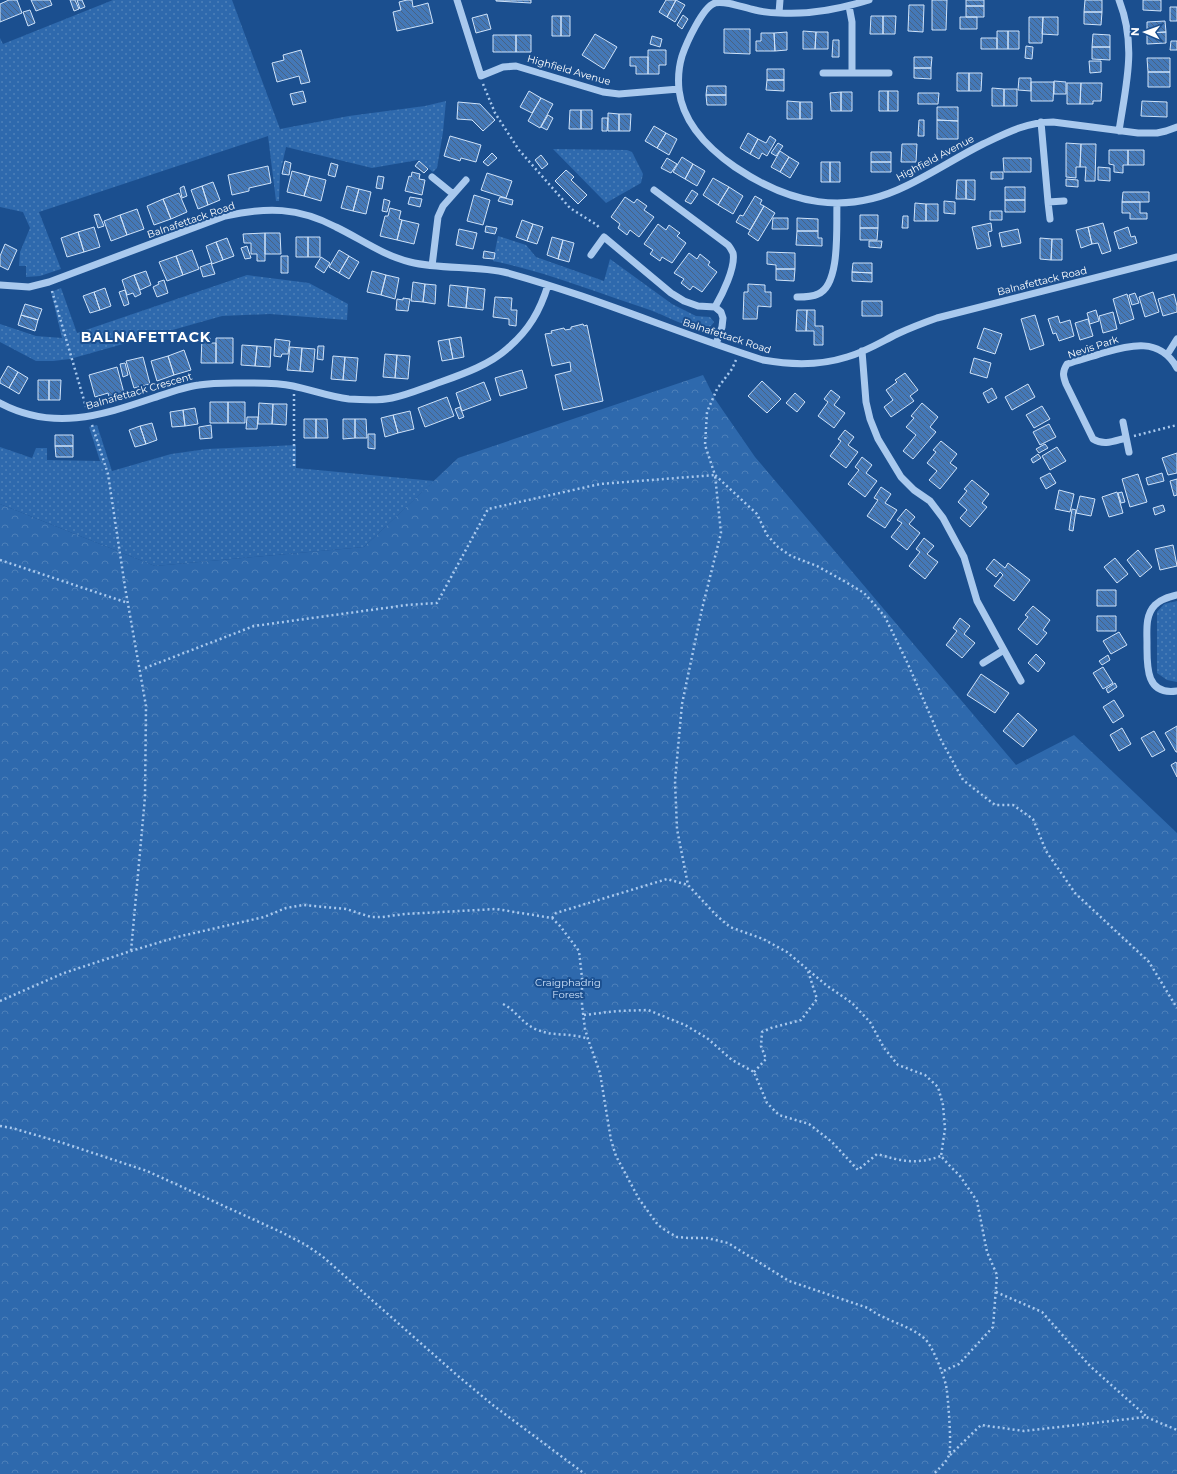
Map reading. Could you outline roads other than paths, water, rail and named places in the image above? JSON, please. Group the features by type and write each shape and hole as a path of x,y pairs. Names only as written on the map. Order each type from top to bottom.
{"street":[{"name":"Highfield Avenue","path":"457,0 481,76 503,67 516,66 603,92 619,94 679,89"},
{"path":"780,0 780,13"},
{"path":"711,2 724,2 757,11 814,13 849,6 869,0"},
{"path":"1119,0 1126,24 1129,54 1128,77 1119,130"},
{"name":"Highfield Avenue","path":"711,2 682,56 679,89 685,111 695,130 709,148 760,182 782,193 803,200 837,204 866,200 894,192 977,147 1012,130 1041,122 1065,123 1138,133 1157,133 1177,126"},
{"path":"849,6 852,22 852,73"},
{"path":"823,73 889,73"},
{"path":"1041,122 1050,219"},
{"path":"432,177 453,194"},
{"path":"432,266 438,217 443,206 466,180"},
{"path":"654,190 728,245 733,254 731,272 724,291 715,307"},
{"path":"1048,202 1064,201"},
{"path":"797,297 819,294 826,289 832,278 835,261 837,204"},
{"name":"Balnafettack Road","path":"0,285 29,287 49,282 225,216 250,210 272,209 315,217 337,227 375,249 394,257 432,266 507,273 548,285 740,353 763,360 796,365 831,361 848,357 918,325 937,318 1177,257"},
{"path":"591,254 604,237 671,293 684,301 698,306 715,307 721,312 723,318 722,327 716,344"},
{"name":"Balnafettack Crescent","path":"0,403 23,413 46,417 90,417 198,385 242,383 294,386 349,399 370,400 391,398 413,392 454,377 488,362 508,349 522,335 536,317 548,285"},
{"path":"1177,339 1167,355 1177,368"},
{"name":"Nevis Park","path":"1126,438 1105,444 1098,443 1093,439 1063,377 1064,370 1067,364 1126,346 1139,345 1154,349 1167,355"},
{"path":"862,351 866,402 870,419 878,439 901,477 914,490 930,501 943,518 964,557 977,601 1021,681"},
{"path":"1122,422 1129,452"},
{"path":"1177,595 1163,599 1154,605 1149,614 1147,625 1147,667 1149,677 1154,685 1161,690 1171,692 1177,691"},
{"path":"983,663 1004,650"}],"district":[{"name":"BALNAFETTACK","path":"146,337"}],"park label":[{"name":"Craigphadrig Forest","path":"568,988"}]}
